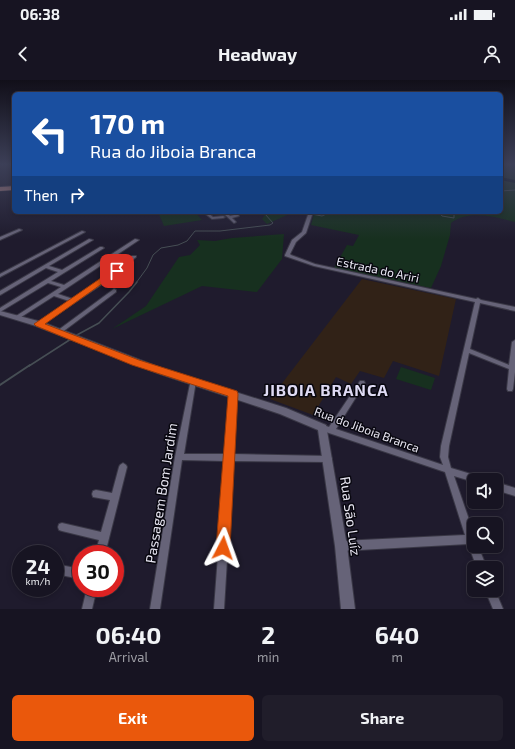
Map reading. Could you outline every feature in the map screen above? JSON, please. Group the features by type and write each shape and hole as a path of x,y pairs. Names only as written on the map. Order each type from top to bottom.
{"main road":[{"name":"Rua do Jiboia Branca","path":"0,311 16,318 39,324 136,362 283,411 327,429"},
{"name":"Rua São Luíz","path":"327,429 328,459 341,546 348,609"}],"street":[{"path":"207,214 212,218 216,218 224,214 228,219 234,222"},
{"path":"213,214 216,218"},
{"path":"228,219 237,216 236,214"},
{"name":"Estrada do Ariri","path":"310,214 304,233 294,241 288,252 289,256 314,265 515,309"},
{"path":"0,239 20,230"},
{"path":"0,276 83,232"},
{"path":"0,293 91,240"},
{"path":"16,318 137,240"},
{"path":"0,311 102,248"},
{"path":"39,324 108,278 134,256"},
{"path":"46,267 62,272"},
{"path":"47,282 64,287"},
{"path":"66,335 114,291"},
{"path":"54,294 73,302"},
{"path":"467,530 444,458 445,446 478,300"},
{"path":"510,389 515,346"},
{"path":"466,350 512,368"},
{"name":"Passagem Bom Jardim","path":"155,609 179,457 193,381"},
{"path":"327,429 362,383"},
{"path":"218,609 233,394"},
{"name":"Rua do Jiboia Branca","path":"327,429 467,476"},
{"path":"179,457 328,459"},
{"path":"103,545 123,467"},
{"path":"503,488 515,492"},
{"path":"96,494 115,497"},
{"path":"62,527 105,537"},
{"path":"341,546 467,539"},
{"path":"87,609 90,597"},
{"path":"493,597 498,609"}],"shaded area":[{"path":"362,279 456,299 439,376 393,361 384,378 360,371 351,384 336,377 313,415 270,399"}],"green space":[{"path":"503,190 515,190 515,222 491,216 474,215 466,216 451,223 450,235 441,266 431,288 334,268 347,245 353,246 359,235 311,225 314,214 503,214"},
{"path":"159,214 197,214 202,220 164,226"},
{"path":"265,214 290,214 267,224 262,219"},
{"path":"284,234 282,259 257,292 202,286 112,329 146,306 179,257 190,255 200,245 197,240 215,241 232,238"},
{"path":"401,367 435,378 431,390 396,379"}],"waterway":[{"path":"503,191 515,190"},
{"path":"136,283 147,268 153,255 161,248 178,245 187,241 195,231 220,231 270,225 273,223 265,214"},
{"path":"312,214 322,216 326,214"},
{"path":"440,214 442,216 454,218 454,214"},
{"path":"75,336 99,323 137,282"},
{"path":"29,366 71,339"},
{"path":"0,385 30,365"}],"district":[{"name":"JIBOIA BRANCA","path":"326,389"}],"route":[{"path":"117,271 39,324 95,347 163,372 233,394 223,548"}]}
